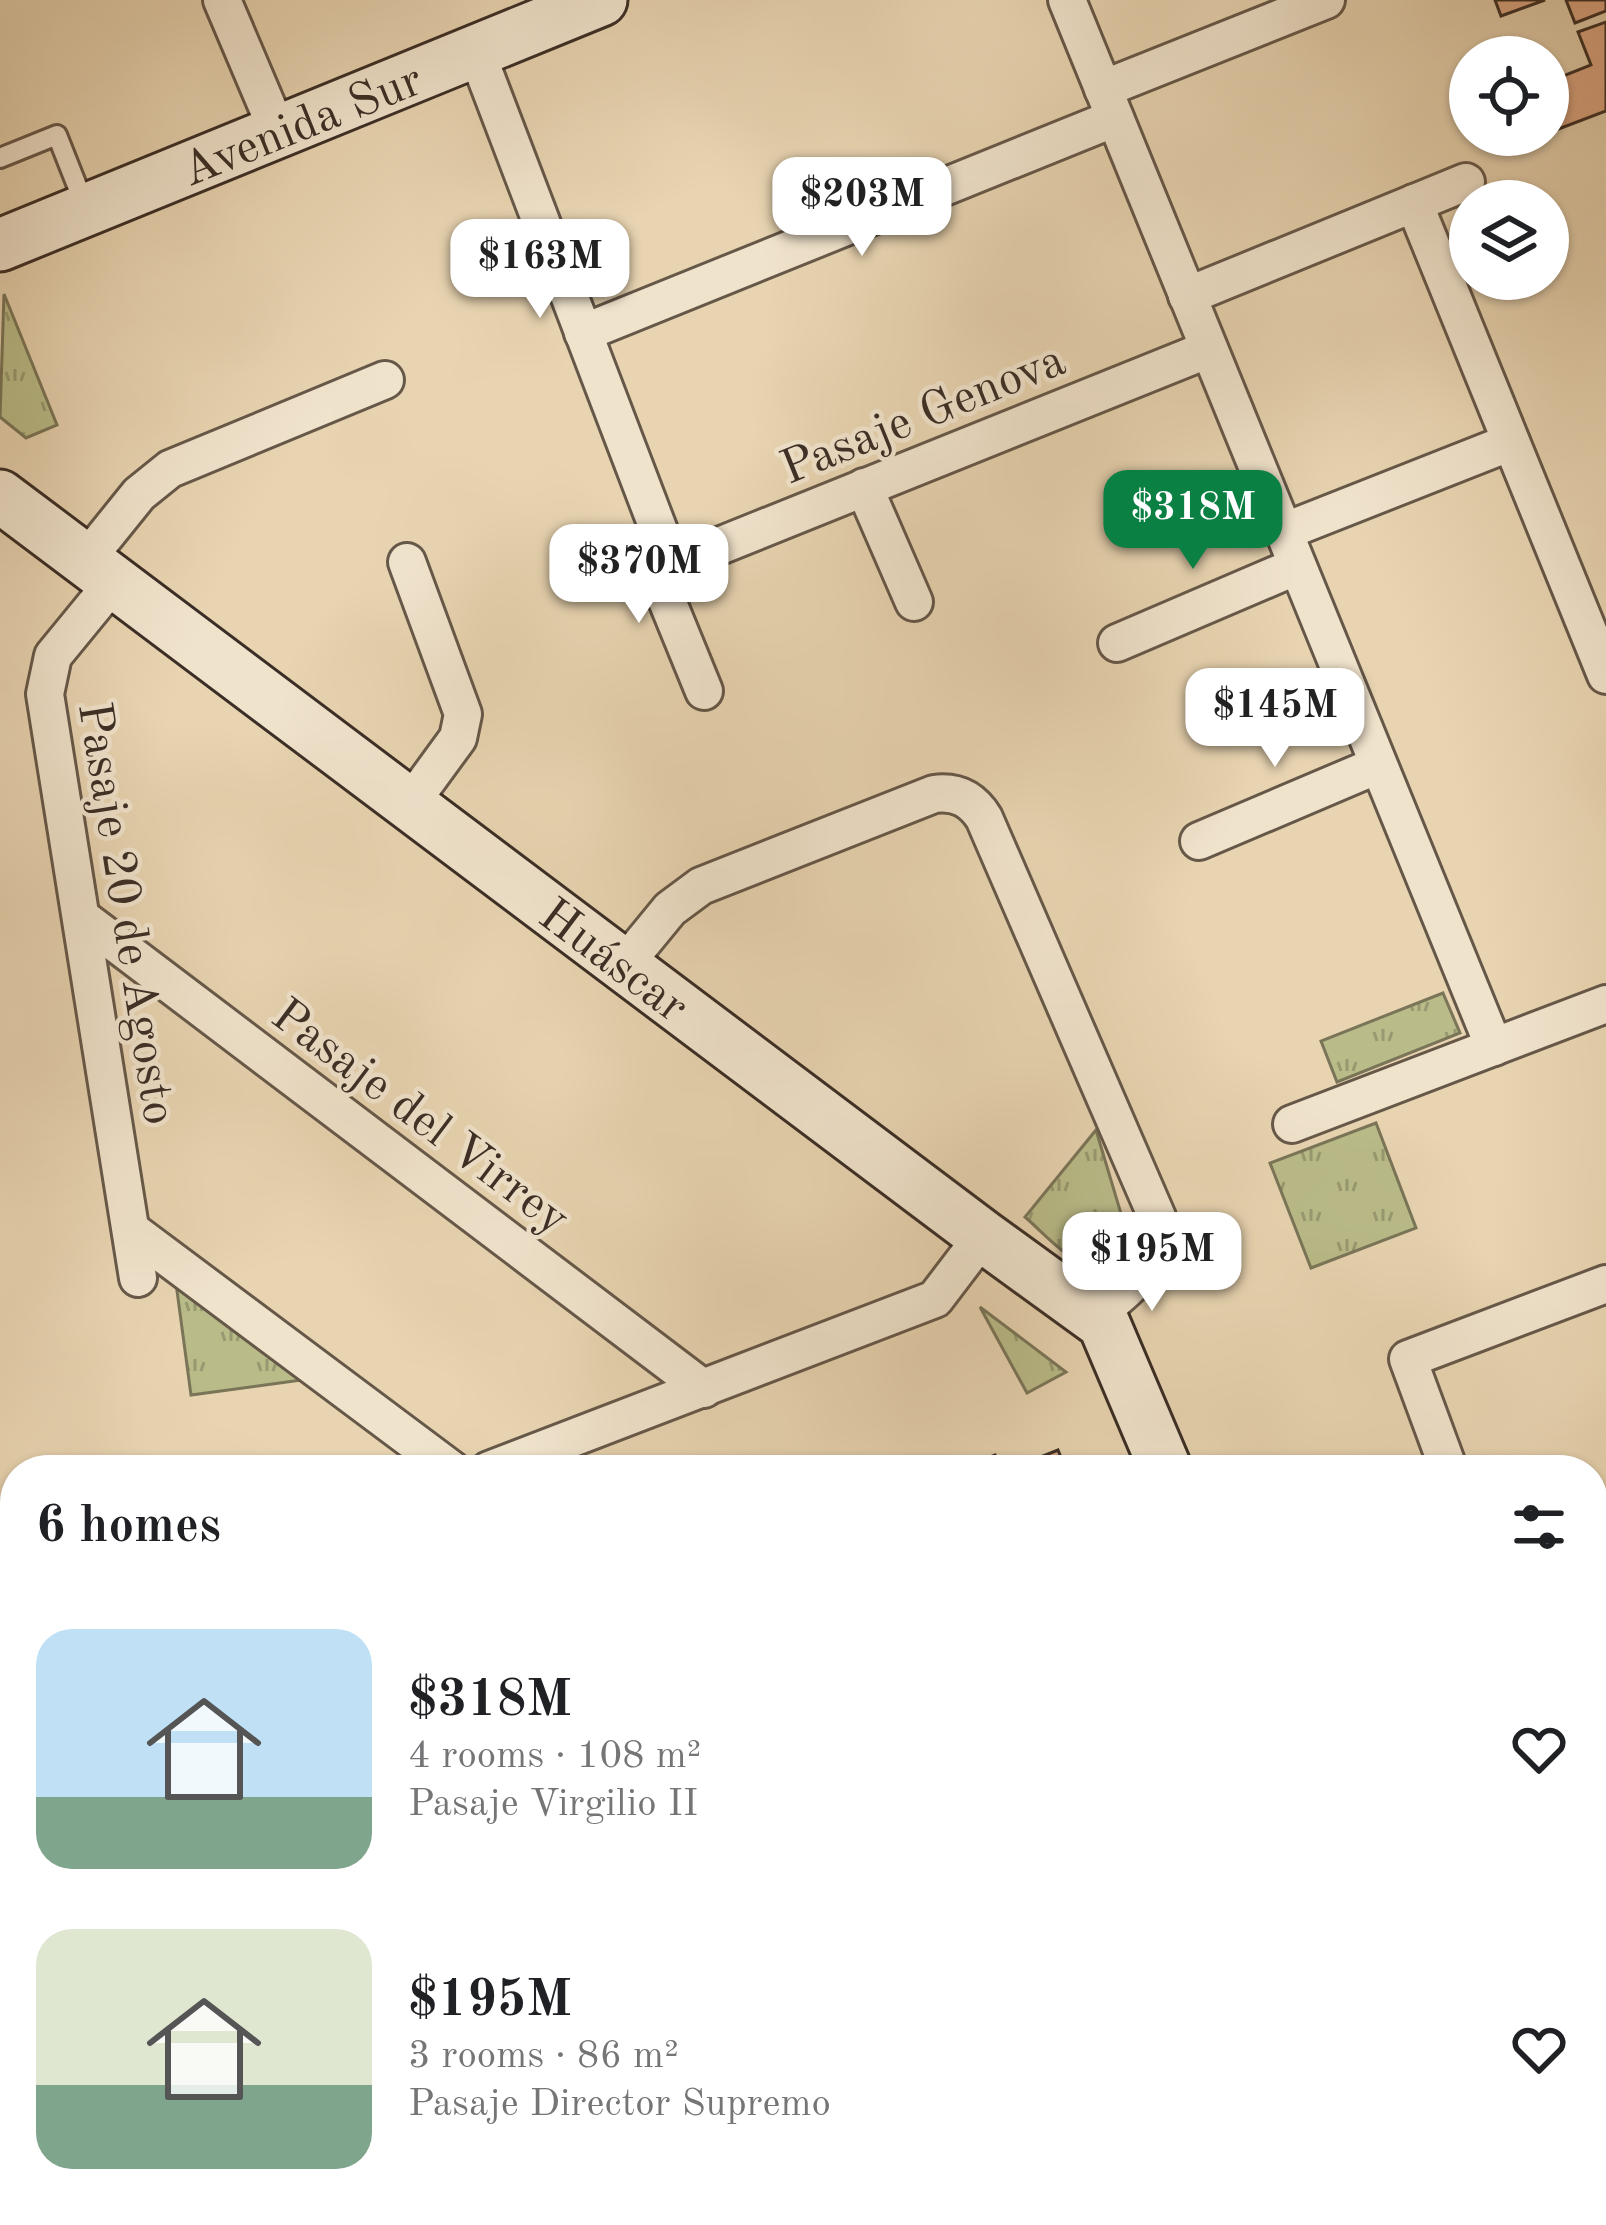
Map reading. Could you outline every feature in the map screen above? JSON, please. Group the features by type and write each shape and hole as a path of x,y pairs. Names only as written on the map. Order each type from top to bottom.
{"street":[{"path":"222,0 278,132"},
{"name":"Avenida Sur","path":"0,245 601,0"},
{"path":"1067,0 1493,1048"},
{"path":"583,333 1109,104 1325,0"},
{"path":"476,51 672,565 666,598 704,692"},
{"path":"1187,296 1449,189"},
{"path":"1414,203 1606,676"},
{"name":"Pasaje Genova","path":"672,565 1209,349"},
{"name":"Pasaje 20 de Agosto","path":"139,1278 45,681 53,656 140,494 170,469 385,380"},
{"path":"1117,643 1290,549 1510,442"},
{"path":"864,487 914,602"},
{"name":"Huáscar","path":"0,496 983,1236 1096,1315 1114,1339 1160,1455"},
{"path":"406,562 463,714 458,738 409,805"},
{"path":"1199,841 1378,765"},
{"path":"624,965 670,909 716,879 934,794 963,796 984,818 1157,1217 1159,1242 1153,1258 1096,1315"},
{"name":"Pasaje del Virrey","path":"81,917 704,1388"},
{"path":"1292,1124 1606,1004"},
{"path":"130,1230 432,1455"},
{"path":"528,1455 935,1299 983,1236"},
{"path":"1443,1455 1408,1359 1606,1284"}],"lane":[{"path":"0,158 57,135 87,210"}],"green space":[{"path":"4,294 57,425 26,438 0,417"},
{"path":"1443,993 1460,1033 1337,1082 1321,1041"},
{"path":"1376,1123 1416,1228 1311,1268 1270,1163"},
{"path":"1096,1130 1131,1247 1121,1266 1107,1269 1069,1256 1025,1217"},
{"path":"173,1261 331,1376 191,1395"},
{"path":"980,1307 1066,1372 1027,1393"}],"building":[{"path":"1495,0 1545,0 1501,16"},
{"path":"1566,0 1606,0 1606,11 1575,23"},
{"path":"1606,22 1606,111 1569,125 1569,74 1591,65 1578,32"}]}
